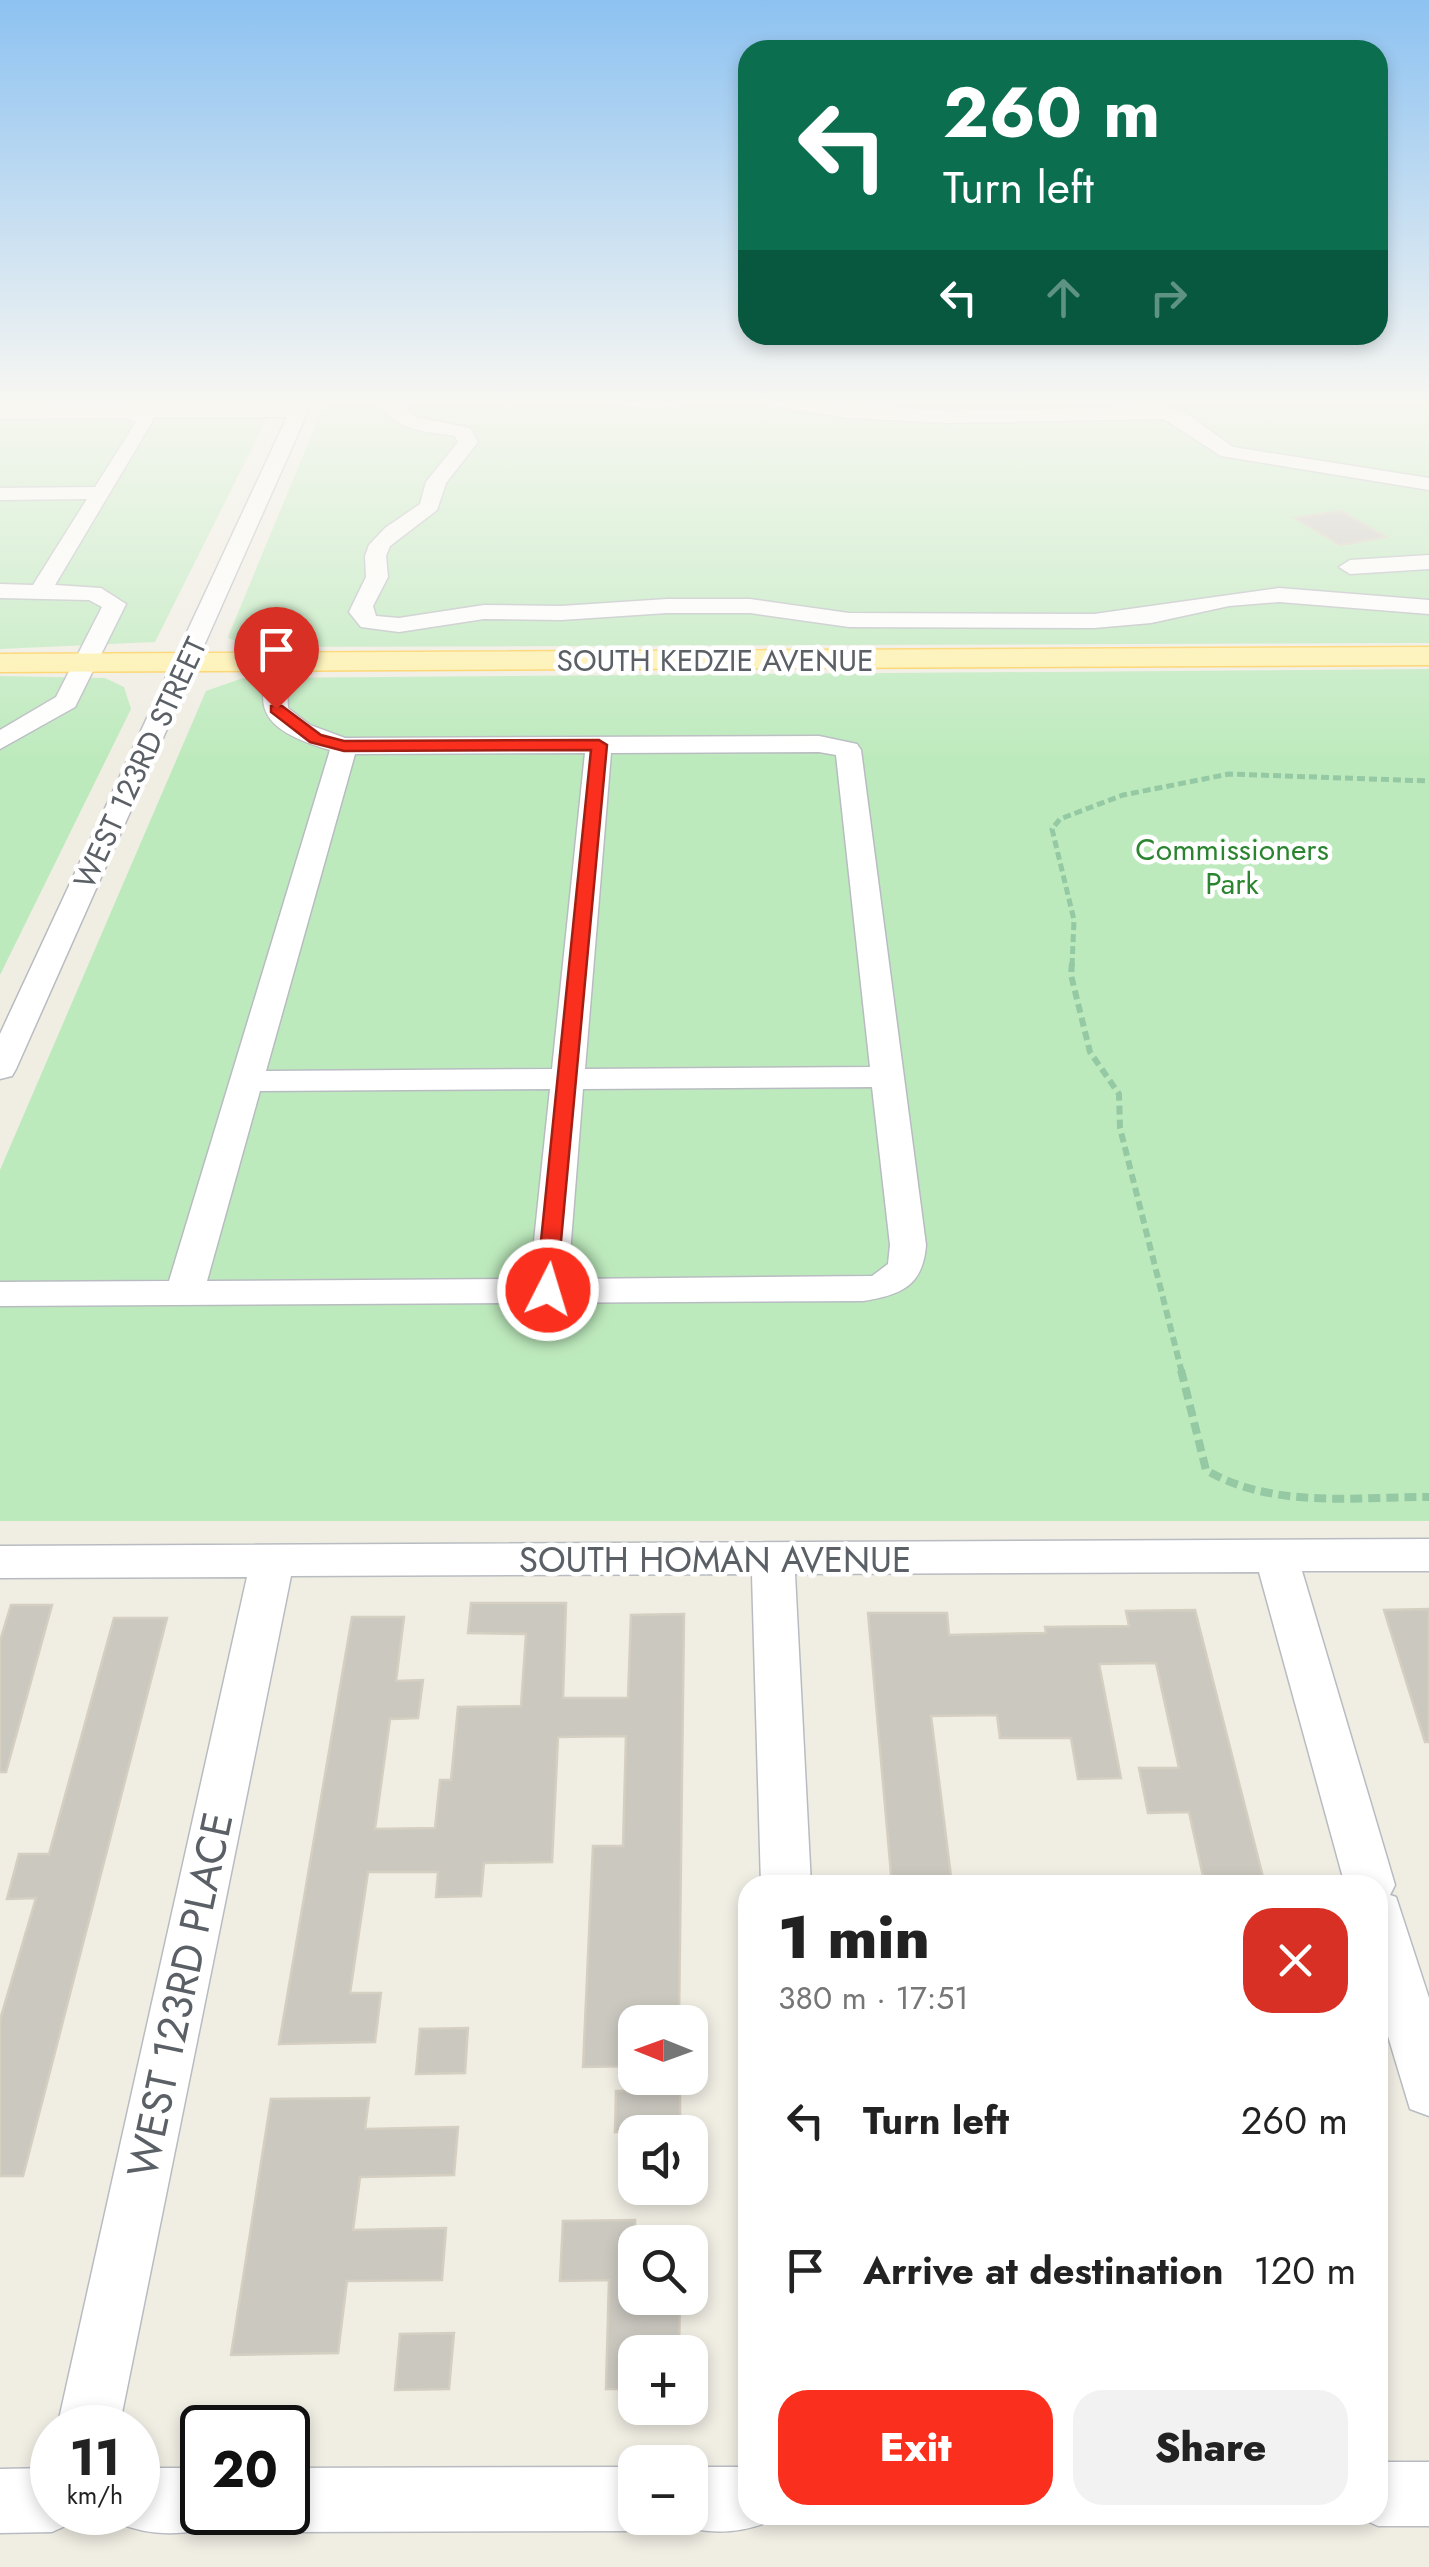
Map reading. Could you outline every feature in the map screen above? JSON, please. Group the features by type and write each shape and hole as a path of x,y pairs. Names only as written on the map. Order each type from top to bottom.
{"main road":[{"name":"SOUTH KEDZIE AVENUE","path":"0,662 1429,656"}],"street":[{"path":"41,590 85,520"},
{"name":"WEST 123RD STREET","path":"0,1070 251,520"},
{"path":"409,520 391,532 375,556 377,576 364,595 360,612 369,622 399,625 484,612 561,613 667,606 750,606 849,620 1094,621 1151,616 1229,599 1278,596 1429,607"},
{"path":"1350,568 1429,562"},
{"path":"0,591 93,593 115,604 66,702 0,741"},
{"path":"0,1294 863,1289 895,1279 909,1257 848,750 819,744 344,746 316,738 276,709 273,700 286,662"},
{"path":"0,715 66,702"},
{"path":"548,1290 599,745"},
{"path":"185,1291 344,746"},
{"path":"246,1080 889,1078"},
{"path":"1276,1555 1367,1875"},
{"name":"SOUTH HOMAN AVENUE","path":"0,1562 1429,1555"},
{"path":"773,1561 786,1875"},
{"name":"WEST 123RD PLACE","path":"93,2405 272,1563"},
{"path":"1388,1947 1429,2091"},
{"path":"1388,2494 1429,2494"},
{"path":"310,2500 618,2499"},
{"path":"708,2499 738,2499"},
{"path":"0,2501 30,2500"}],"path":[{"path":"1429,781 1332,780 1248,773 1206,776 1123,795 1068,815 1052,828 1074,920 1070,975 1090,1052 1120,1094 1120,1128 1206,1470 1230,1484 1279,1493 1429,1497"}],"green space":[{"path":"0,520 216,520 155,642 0,649"},
{"path":"277,520 1429,520 1429,643 253,647 228,638"},
{"name":"Commissioners Park","path":"1429,669 1429,1521 0,1521 0,1170 206,691 243,678"},
{"path":"0,676 105,678 124,687 131,709 0,975"}],"building":[{"path":"1298,520 1356,520 1386,537 1340,545"},
{"path":"471,1603 566,1603 563,1698 628,1698 631,1615 684,1614 679,2005 618,2005 618,2066 583,2067 593,1846 623,1846 626,1736 558,1737 552,1862 484,1863 481,1896 436,1897 438,1872 368,1872 350,1993 381,1993 375,2042 279,2044 352,1617 404,1617 396,1681 423,1680 418,1718 390,1719 375,1829 435,1828 440,1780 451,1780 458,1707 521,1706 526,1634 468,1633"},
{"path":"11,1605 52,1605 6,1772 0,1772 0,1641"},
{"path":"1429,1609 1429,1742 1425,1742 1384,1610"},
{"path":"1195,1610 1262,1875 1203,1875 1189,1812 1148,1813 1139,1768 1179,1768 1156,1663 1099,1664 1121,1778 1078,1779 1071,1738 1000,1738 997,1715 931,1716 951,1875 891,1875 868,1613 947,1613 949,1635 1046,1633 1045,1627 1129,1626 1126,1611"},
{"path":"114,1618 167,1618 23,2176 0,2176 0,2020 36,1898 7,1899 19,1854 49,1854"},
{"path":"468,2028 465,2073 416,2074 420,2029"},
{"path":"616,2091 618,2095 680,2095 680,2115 618,2115 615,2132"},
{"path":"369,2098 365,2129 458,2127 454,2175 360,2177 353,2230 446,2228 442,2280 347,2281 338,2353 231,2355 271,2099"},
{"path":"635,2220 635,2225 618,2225 618,2315 680,2315 679,2335 618,2335 618,2389 606,2389 609,2280 560,2281 563,2221"},
{"path":"454,2333 449,2389 395,2390 400,2334"}],"route":[{"path":"276,709 316,738 344,746 599,745 548,1290"}]}
